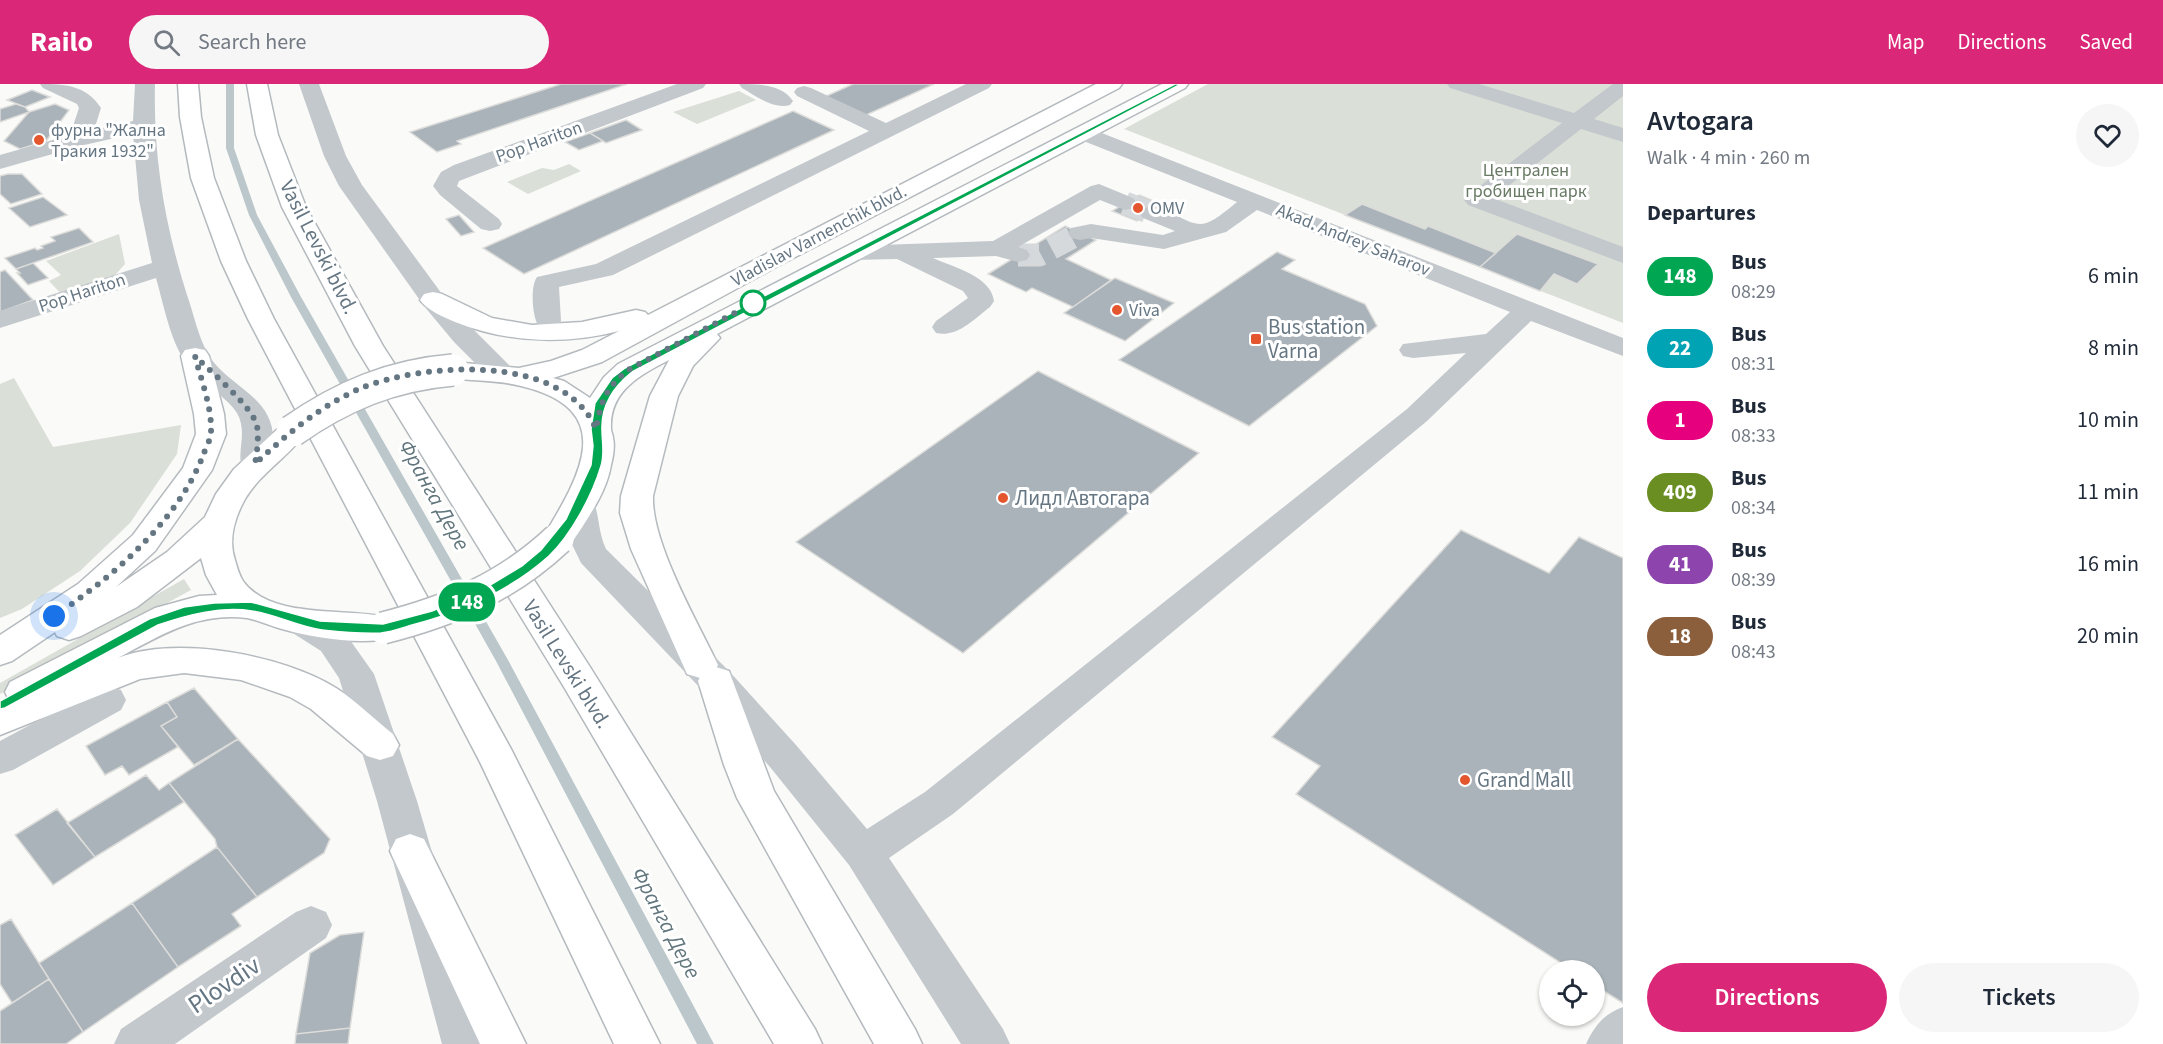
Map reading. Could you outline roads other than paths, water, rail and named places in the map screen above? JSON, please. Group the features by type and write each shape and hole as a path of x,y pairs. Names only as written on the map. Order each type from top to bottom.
{"main road":[{"path":"188,84 198,168 207,200 233,260 261,319 498,760 637,1044"},
{"name":"Vasil Levski blvd.","path":"257,84 267,135 294,207 369,346 577,677 799,1044"},
{"name":"Vladislav Varnenchik blvd.","path":"511,374 559,368 592,356 1112,84"},
{"name":"Vladislav Varnenchik blvd.","path":"251,606 320,625 383,628 435,615 481,596 526,568 558,539 580,504 597,465 596,429 600,403 616,380 628,370 1178,84"},
{"path":"433,300 454,313 479,324 525,333 546,334 607,327 698,300"},
{"path":"730,316 693,349 671,379 664,396 637,496 636,513 641,533 708,673 757,798 899,1044"},
{"path":"0,652 90,592 136,550 180,496 197,471 211,434 210,414 195,356"},
{"path":"251,606 235,596 216,562 217,524 224,506 255,464 292,431 334,402 378,382 416,372 453,370 511,374 545,383 576,400 590,414 596,429"},
{"path":"0,662 125,598 179,560 217,524"},
{"path":"0,704 153,622 199,608 251,606"},
{"path":"0,721 135,666 184,660 243,667 303,687 324,699 380,746"},
{"path":"410,851 503,1044"}],"street":[{"path":"50,84 85,100 90,108 80,139"},
{"path":"145,84 142,126 151,201 165,267 195,356 245,405 254,418 258,439 255,464"},
{"path":"309,84 335,156 351,186 433,300 464,336 511,374"},
{"name":"Pop Hariton","path":"490,225 448,190 446,186 449,177 462,170 696,84"},
{"path":"749,84 783,101"},
{"path":"548,321 546,282 604,270 982,84"},
{"path":"1457,84 1623,135"},
{"path":"1623,86 1476,200 1623,256"},
{"path":"804,92 886,131"},
{"path":"0,162 80,139 142,126"},
{"name":"Akad. Andrey Saharov","path":"1084,133 1623,348"},
{"path":"852,253 1008,252 1099,191 1125,203"},
{"path":"1080,233 1090,231 1164,242 1217,227 1255,201"},
{"path":"1151,213 1198,232"},
{"path":"900,251 972,286 980,293 981,301 945,327"},
{"name":"Pop Hariton","path":"0,320 165,267"},
{"path":"863,853 939,803 1417,415 1527,310"},
{"path":"1413,350 1492,342"},
{"path":"580,504 583,534 593,555 708,673 783,756 863,853 987,1044"},
{"path":"300,621 333,642 344,654 356,674 380,746 465,1044"},
{"path":"0,759 108,700"},
{"name":"Plovdiv","path":"137,1044 311,925"},
{"path":"1609,1044 1623,1028"}],"waterway":[{"name":"Франга Дере","path":"230,84 230,148 253,215 296,297 502,660 706,1044"}],"tunnel":[{"path":"1125,203 1151,213"},
{"path":"1018,255 1039,255 1080,233"}],"place":[{"name":"фурна \"Жална Тракия 1932\"","path":"39,140"},
{"name":"OMV","path":"1138,208"},
{"name":"Viva","path":"1117,310"},
{"name":"Bus station Varna","path":"1256,339"},
{"name":"Лидл Автогара","path":"1003,498"},
{"name":"Grand Mall","path":"1465,780"}],"park label":[{"name":"Централен гробищен парк","path":"1526,180"}]}
